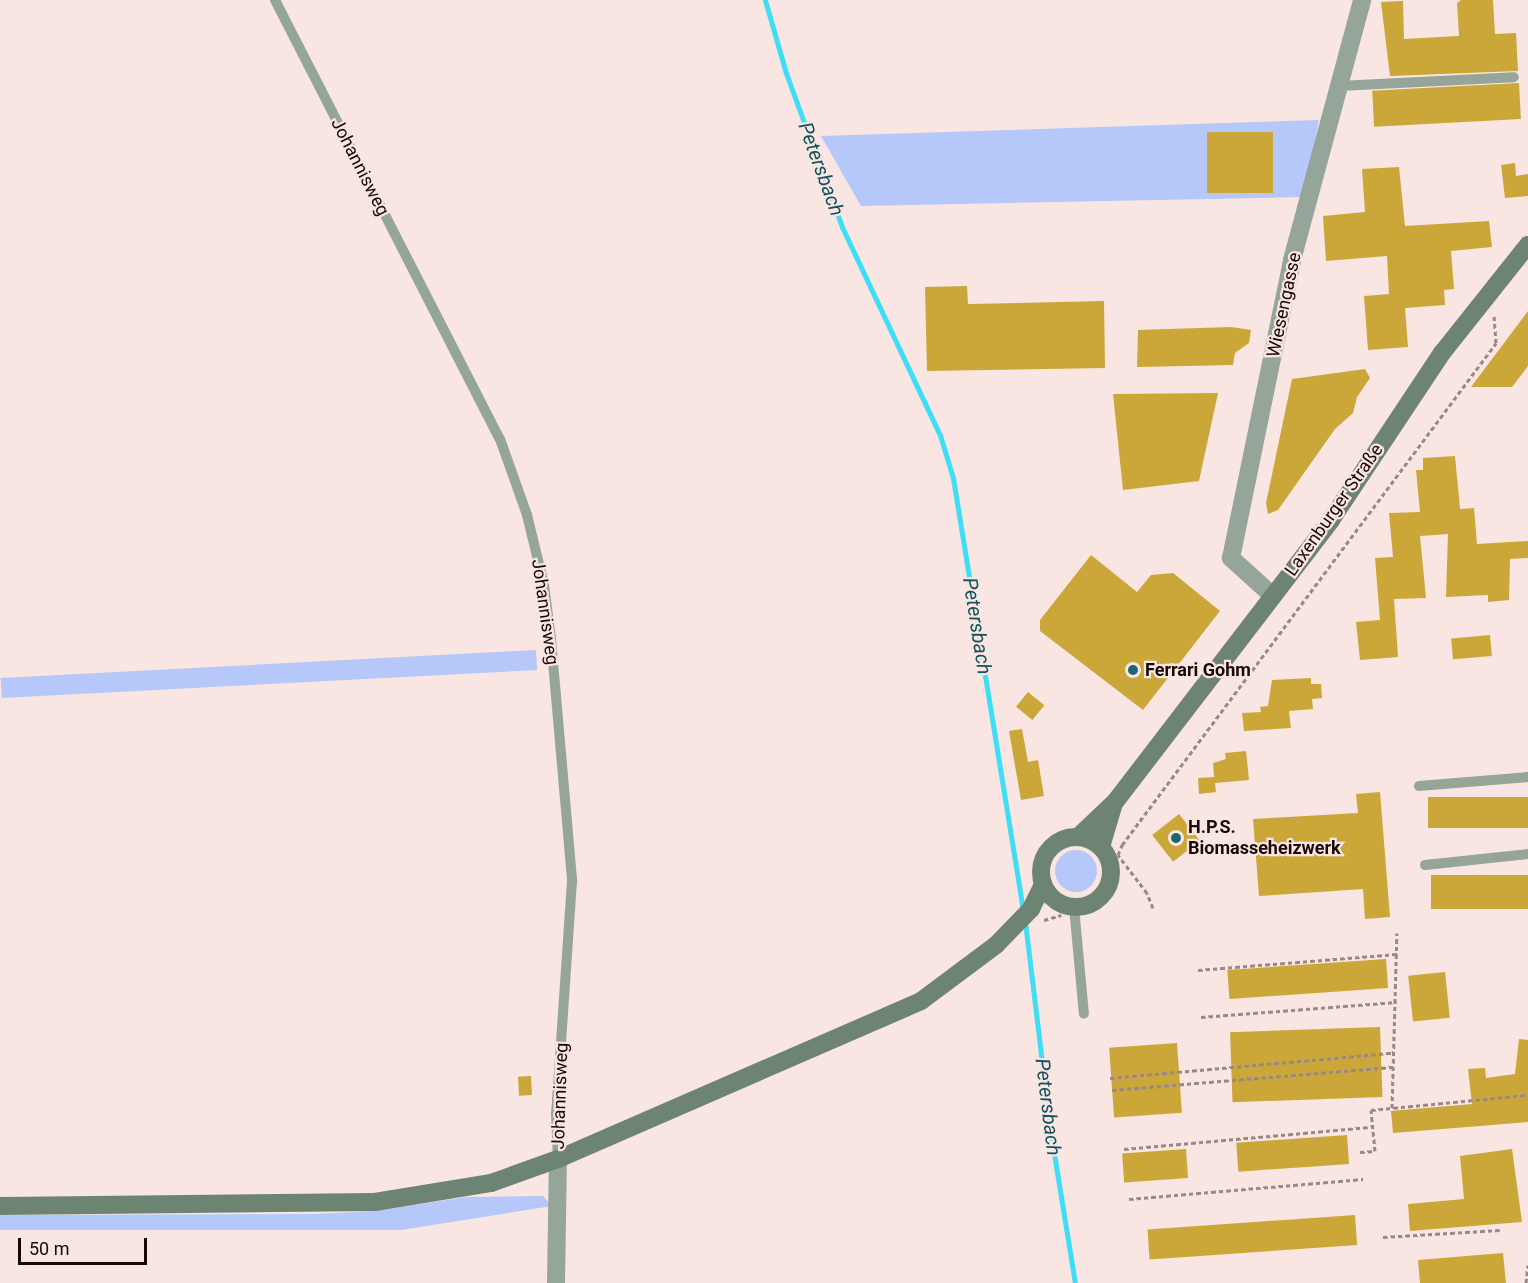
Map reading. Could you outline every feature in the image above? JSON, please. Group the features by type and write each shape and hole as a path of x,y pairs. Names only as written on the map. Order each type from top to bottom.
{"main road":[{"name":"Laxenburger Straße","path":"0,1206 375,1202 491,1183 558,1160 921,1001 969,967 1010,931 1036,915 1043,884 1041,870 1048,850 1065,838 1079,836 1115,802 1331,520 1442,352 1528,245"},
{"name":"Laxenburger Straße","path":"1101,847 1115,802"},
{"path":"1036,915 1090,904 1107,888 1111,869 1101,847 1079,836"},
{"path":"1043,884 1069,907"}],"street":[{"name":"Wiesengasse","path":"1273,596 1231,558 1292,261 1362,0"},
{"name":"Johannisweg","path":"556,1283 558,1160"}],"lane":[{"name":"Johannisweg","path":"275,0 500,439 527,515 544,585 551,639 572,881 556,1113 558,1160"},
{"path":"1339,86 1514,77"},
{"path":"1419,786 1528,777"},
{"path":"1425,865 1528,854"},
{"path":"1069,907 1084,1014"}],"path":[{"path":"1153,908 1147,893 1119,855 1122,845 1496,343 1493,287"},
{"path":"1036,915 1069,907"},
{"path":"1392,1108 1396,933"},
{"path":"1198,970 1397,954"},
{"path":"1201,1017 1396,1002"},
{"path":"1110,1078 1392,1053"},
{"path":"1112,1090 1392,1067"},
{"path":"1360,1152 1375,1151 1371,1110 1528,1095"},
{"path":"1124,1149 1372,1127"},
{"path":"1128,1199 1364,1179"},
{"path":"1383,1237 1500,1230"},
{"path":"1526,1283 1528,1264"}],"shaded area":[{"path":"1319,120 1304,197 861,206 821,136"},
{"path":"536,650 537,670 2,698 1,678"},
{"path":"1076,850 1084,851 1091,856 1096,863 1096,879 1091,886 1084,891 1076,892 1068,891 1061,886 1056,879 1055,871 1056,863 1061,856 1068,851"},
{"path":"543,1196 552,1206 401,1230 0,1230 0,1215 315,1214 376,1211 466,1197"}],"building":[{"path":"1461,0 1493,0 1495,34 1516,33 1518,71 1390,76 1381,2 1403,1 1404,39 1459,36 1457,3"},
{"path":"1519,83 1521,119 1374,127 1372,91"},
{"path":"1207,132 1273,132 1273,193 1207,193"},
{"path":"1515,163 1516,176 1528,174 1528,196 1505,198 1501,165"},
{"path":"1399,167 1405,226 1489,221 1492,247 1451,251 1454,289 1444,290 1445,305 1405,308 1408,347 1368,350 1364,296 1389,294 1387,256 1326,261 1323,216 1365,212 1362,169"},
{"path":"967,286 968,304 1104,301 1105,368 927,371 925,287"},
{"path":"1528,311 1528,366 1512,387 1471,387"},
{"path":"1231,327 1251,330 1249,343 1235,353 1233,365 1137,367 1138,330"},
{"path":"1365,369 1370,378 1357,397 1353,413 1335,429 1278,510 1268,514 1266,503 1292,379"},
{"path":"1218,393 1199,481 1123,490 1113,394"},
{"path":"1455,456 1460,509 1474,508 1477,544 1528,541 1528,558 1510,559 1509,600 1488,602 1488,595 1446,597 1448,534 1420,536 1426,598 1394,599 1398,657 1360,660 1356,622 1380,620 1375,558 1393,557 1389,513 1420,512 1416,470 1423,470 1423,458"},
{"name":"Ferrari Gohm","path":"1091,555 1137,592 1151,575 1173,573 1220,611 1143,710 1040,631 1040,620"},
{"path":"1490,635 1492,656 1453,659 1451,638"},
{"path":"1311,678 1311,684 1321,684 1322,698 1312,699 1313,709 1289,711 1291,728 1244,731 1242,713 1261,712 1260,707 1268,706 1272,680"},
{"path":"1028,692 1044,705 1032,720 1016,707"},
{"path":"1022,729 1028,762 1038,760 1044,796 1021,800 1009,731"},
{"path":"1246,751 1249,780 1215,783 1216,792 1199,794 1198,778 1214,777 1213,763 1226,759 1225,753"},
{"path":"1380,792 1390,917 1365,919 1363,889 1259,896 1253,819 1358,813 1356,794"},
{"path":"1428,797 1528,797 1528,828 1428,828"},
{"name":"H.P.S. Biomasseheizwerk","path":"1179,814 1200,841 1173,862 1152,835"},
{"path":"1431,875 1528,875 1528,909 1431,909"},
{"path":"1386,959 1388,988 1229,999 1227,970"},
{"path":"1445,972 1450,1018 1413,1022 1408,976"},
{"path":"1380,1027 1382,1097 1233,1102 1230,1032"},
{"path":"1519,1039 1528,1040 1528,1122 1393,1133 1391,1111 1472,1104 1468,1069 1485,1068 1486,1078 1515,1074"},
{"path":"1177,1043 1182,1113 1114,1118 1109,1048"},
{"path":"531,1076 532,1095 519,1096 518,1077"},
{"path":"1347,1135 1349,1164 1238,1172 1236,1143"},
{"path":"1186,1149 1188,1178 1124,1182 1122,1153"},
{"path":"1512,1149 1522,1222 1410,1231 1408,1204 1464,1199 1460,1156"},
{"path":"1355,1215 1357,1245 1150,1259 1148,1230"},
{"path":"1503,1253 1506,1283 1420,1283 1418,1260"}],"waterway":[{"name":"Petersbach","path":"765,0 786,73 842,227 940,435 953,478 1023,910"},
{"name":"Petersbach","path":"1025,922 1050,1129 1075,1283"}],"place":[{"name":"Ferrari Gohm","path":"1133,670"},
{"name":"H.P.S. Biomasseheizwerk","path":"1176,838"}]}
